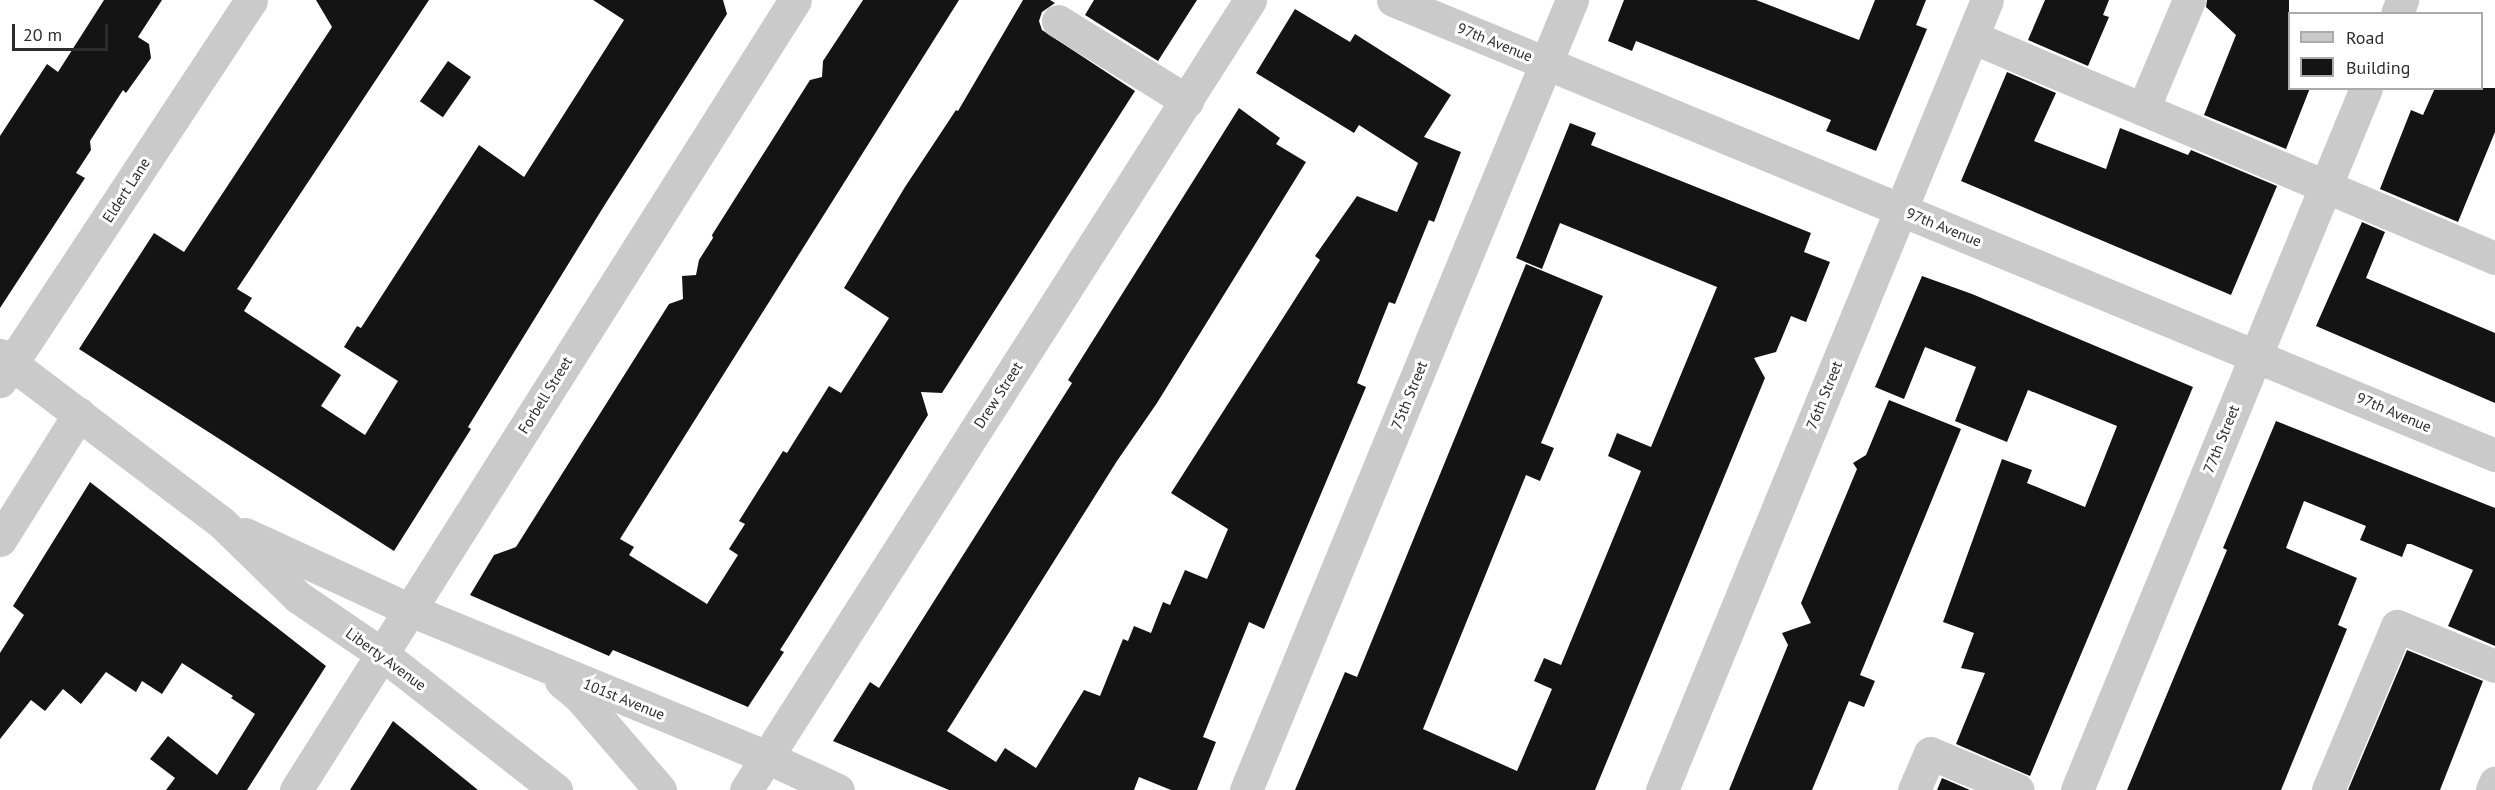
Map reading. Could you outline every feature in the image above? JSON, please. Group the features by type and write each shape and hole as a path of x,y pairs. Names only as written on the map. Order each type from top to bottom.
{"street":[{"name":"Eldert Lane","path":"4,366 251,0"},
{"name":"Forbell Street","path":"296,790 795,0"},
{"name":"Drew Street","path":"746,790 1250,0"},
{"name":"97th Avenue","path":"1394,0 2495,455"},
{"name":"75th Street","path":"1246,790 1572,0"},
{"name":"76th Street","path":"1662,790 1988,0"},
{"path":"2143,109 2189,0"},
{"path":"1058,21 1187,101"},
{"path":"1972,37 2495,258"},
{"name":"77th Street","path":"2077,790 2365,90"},
{"name":"Liberty Avenue","path":"4,366 80,414 222,523 298,597 382,654 556,790"},
{"path":"0,540 80,414"},
{"name":"Liberty Avenue","path":"222,523 410,610"},
{"name":"101st Avenue","path":"410,610 766,757 838,790"},
{"path":"2328,790 2397,626 2495,666"},
{"path":"543,666 579,696 660,790"},
{"path":"1914,790 1929,753 2018,790"},
{"path":"2492,790 2495,783"}],"building":[{"path":"104,0 162,0 138,37 149,44 151,58 126,93 123,90 90,141 91,150 76,173 85,178 0,308 0,136 47,64 58,72"},
{"path":"316,0 429,0 237,289 252,298 244,311 341,375 321,406 365,435 398,381 344,347 357,326 361,328 479,145 524,177 624,20 593,0 723,0 727,14 604,206 468,427 471,429 394,551 79,349 154,233 184,252 332,27"},
{"path":"863,0 959,0 620,539 634,547 629,555 707,604 738,555 729,549 745,524 739,521 783,451 787,453 829,386 841,393 889,318 844,288 905,187 956,110 958,111 1023,0 1050,0 1055,3 1042,12 1039,21 1042,30 1135,91 942,393 921,392 928,415 780,650 784,652 748,707 613,650 609,656 470,595 494,555 516,547 669,304 683,299 682,276 696,275 699,260 713,238 712,235 810,80 822,77 823,61"},
{"path":"1094,0 1197,0 1158,61 1085,15"},
{"path":"1624,0 1756,0 1859,40 1875,0 1926,0 1916,25 1927,29 1876,151 1826,131 1831,120 1773,96 1636,41 1632,51 1608,41"},
{"path":"2045,0 2109,0 2103,15 2109,17 2088,66 2028,40"},
{"path":"2207,0 2289,0 2288,90 2309,90 2286,149 2204,115 2236,35 2206,7"},
{"path":"1295,9 1350,42 1355,34 1451,95 1424,137 1461,152 1434,222 1429,220 1395,304 1389,302 1357,383 1366,387 1264,629 1249,622 1203,737 1216,742 1197,790 1171,790 1139,777 1134,790 949,790 833,741 870,682 879,688 1072,383 1068,380 1239,108 1280,138 1276,144 1306,162 1157,403 1117,461 947,731 996,762 1005,748 1036,768 1084,690 1100,696 1123,639 1128,641 1134,626 1151,633 1163,602 1170,605 1185,570 1207,579 1228,529 1171,493 1320,260 1315,256 1357,196 1397,212 1418,163 1359,125 1354,133 1256,73"},
{"path":"448,61 471,77 443,117 420,101"},
{"path":"2007,72 2056,93 2034,141 2106,169 2120,128 2188,155 2191,150 2277,186 2231,295 1961,181"},
{"path":"2495,88 2495,132 2458,222 2380,189 2411,110 2423,115 2434,90"},
{"path":"1570,123 1596,133 1591,145 1811,233 1804,252 1830,262 1806,322 1791,316 1776,352 1754,358 1765,378 1595,790 1295,790 1345,672 1357,677 1526,264 1603,296 1541,443 1554,448 1540,481 1526,475 1423,729 1517,771 1552,689 1534,681 1544,658 1561,665 1641,471 1608,456 1617,433 1651,447 1717,287 1560,223 1542,269 1516,258"},
{"path":"2362,222 2385,232 2366,278 2495,333 2495,403 2316,326"},
{"path":"1922,276 1972,294 2193,387 2030,776 1956,744 1985,673 1961,668 1974,633 1943,622 2002,459 2032,470 2027,483 2085,507 2117,426 2028,390 2007,442 1955,421 1976,367 1925,347 1904,399 1875,387"},
{"path":"1889,400 1961,429 1860,675 1875,681 1864,707 1849,701 1812,790 1729,790 1788,645 1782,633 1811,623 1801,603 1857,469 1853,463 1866,455"},
{"path":"2276,421 2495,508 2495,646 2448,626 2473,570 2411,544 2407,544 2402,557 2360,540 2366,526 2304,501 2286,548 2357,578 2338,625 2347,629 2281,790 2127,790 2227,550 2223,548"},
{"path":"90,482 326,666 247,790 166,790 175,778 150,759 168,736 217,775 255,714 231,698 233,696 182,663 162,694 142,681 136,692 106,672 81,704 63,689 45,711 31,700 0,739 0,653 24,615 13,606"},
{"path":"2407,650 2483,681 2440,790 2348,790"},
{"path":"393,721 425,747 478,790 350,790"},
{"path":"1942,778 1970,790 1937,790"}]}
